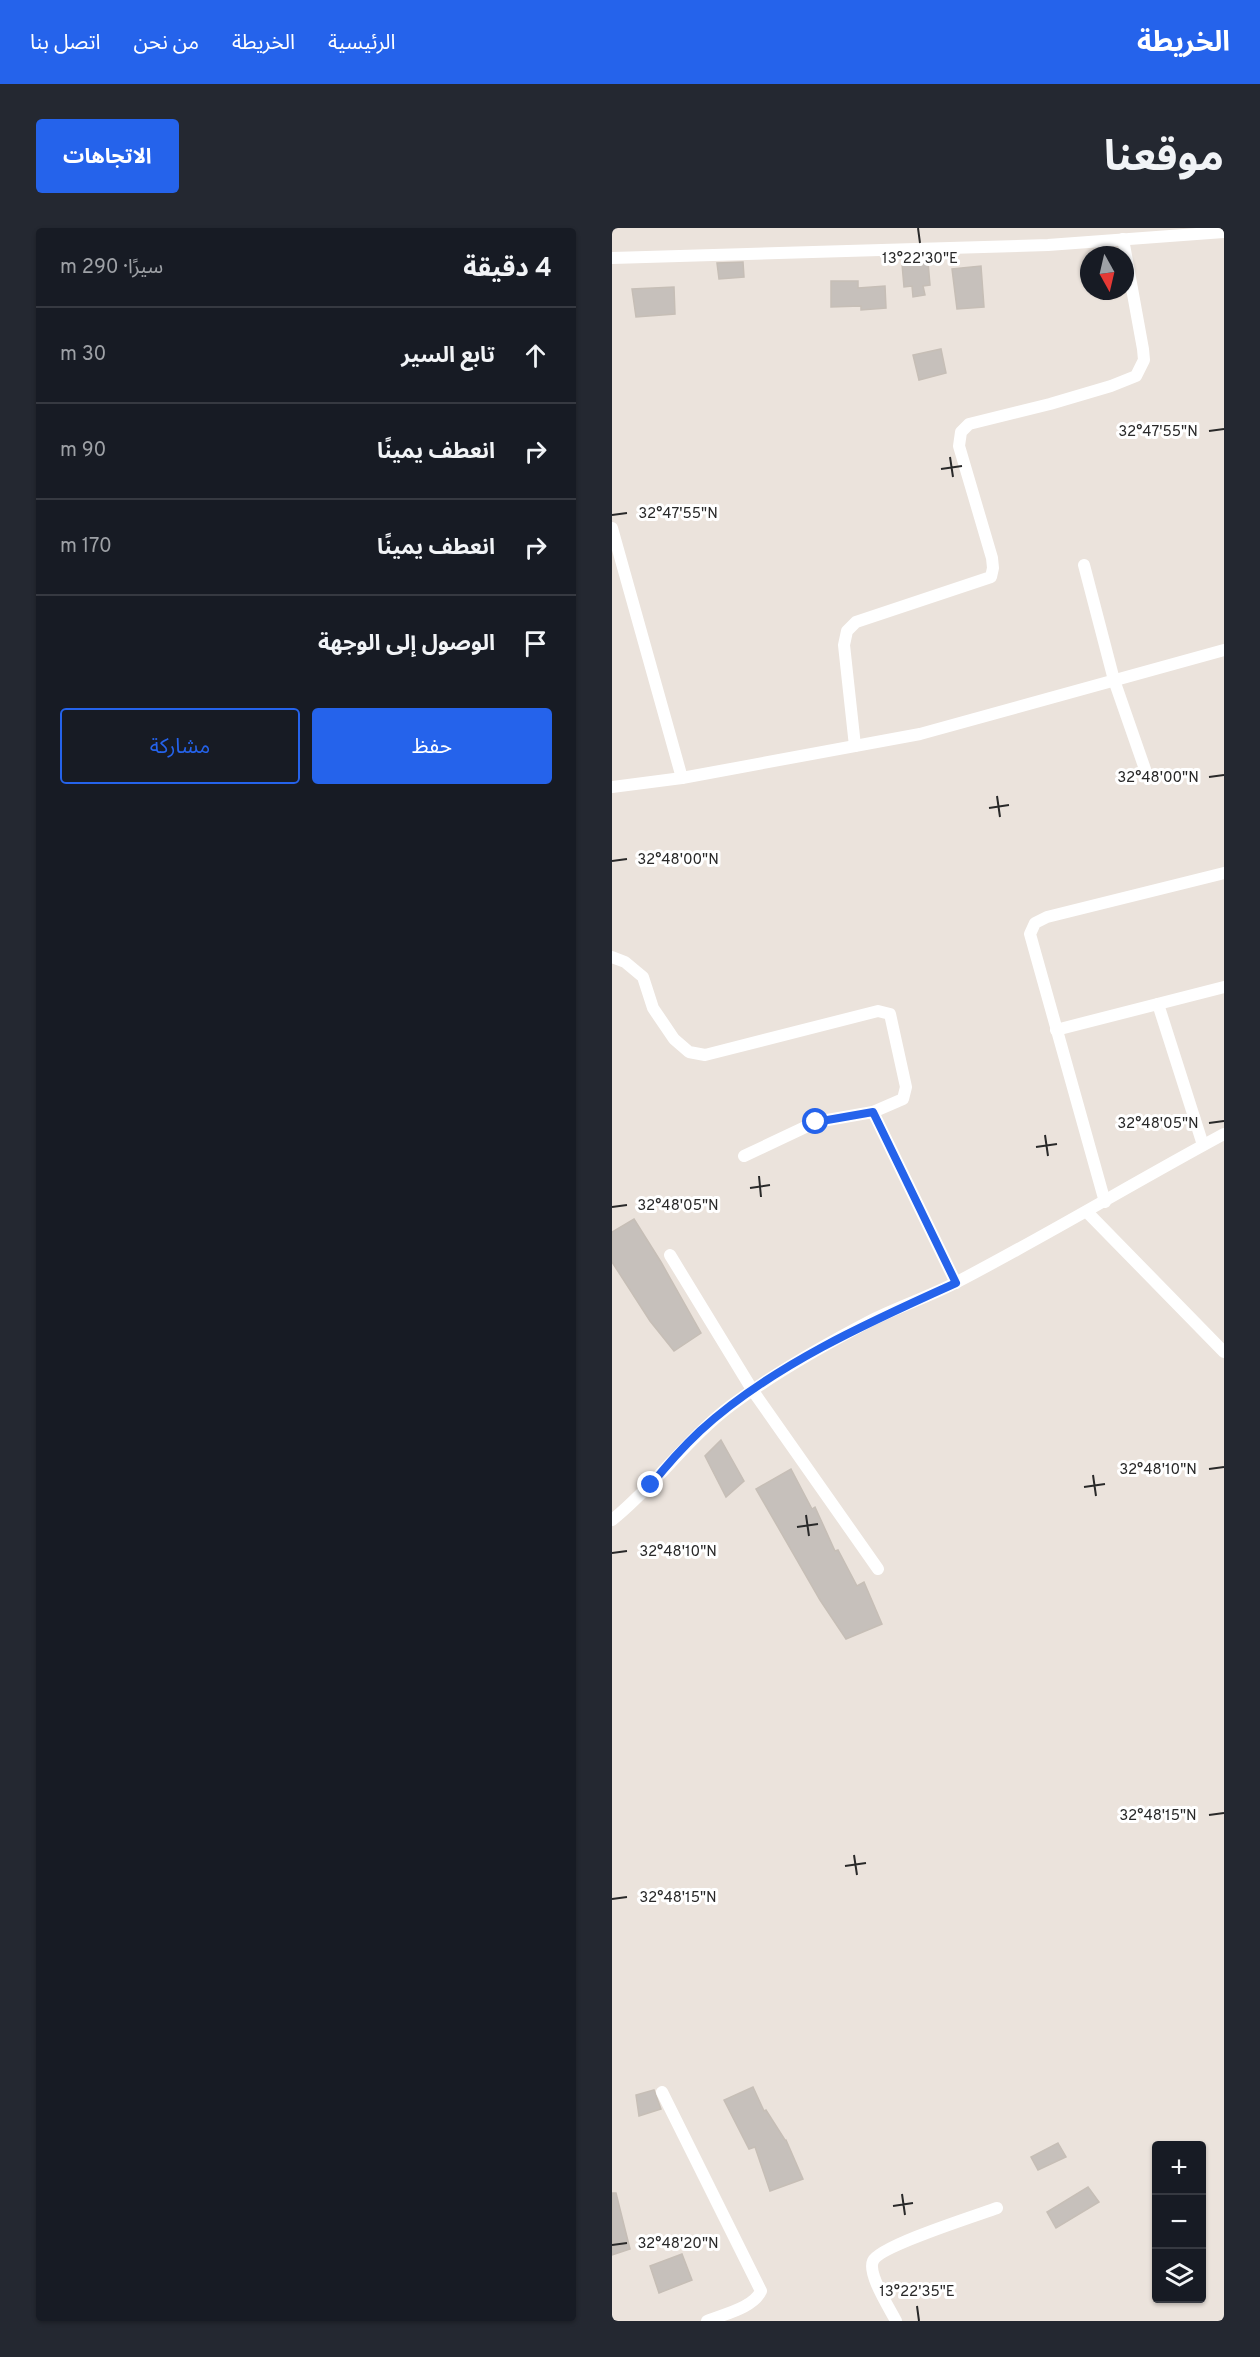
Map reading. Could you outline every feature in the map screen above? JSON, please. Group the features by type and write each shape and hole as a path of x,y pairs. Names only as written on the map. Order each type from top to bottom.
{"street":[{"path":"612,258 1048,245 1224,232"},
{"path":"855,746 844,645 847,631 856,621 991,577 992,558 959,446 961,432 969,424 1111,386 1136,375 1141,369 1143,349 1123,239"},
{"path":"612,528 682,778"},
{"path":"1084,565 1114,680 1146,772"},
{"path":"612,787 682,778 920,734 1224,650"},
{"path":"1105,1202 1030,934 1035,923 1047,917 1224,873"},
{"path":"612,957 625,962 643,977 653,1008 674,1039 689,1052 705,1054 878,1011 890,1014 906,1087 903,1099 873,1112 816,1122 744,1156"},
{"path":"1056,1030 1224,987"},
{"path":"1158,1004 1203,1145"},
{"path":"873,1112 956,1283"},
{"path":"612,1520 651,1485 700,1431 753,1391 810,1354 873,1320 956,1283 1224,1134"},
{"path":"1087,1212 1224,1352"},
{"path":"670,1255 753,1391 878,1569"},
{"path":"663,2092 760,2291 757,2298 750,2303 707,2321"},
{"path":"896,2321 872,2272 872,2262 878,2255 894,2246 997,2208"}],"building":[{"path":"743,262 744,277 719,279 717,263"},
{"path":"928,262 930,285 923,286 925,295 913,297 912,286 904,287 902,264"},
{"path":"981,266 984,307 957,309 952,269"},
{"path":"831,281 858,281 858,288 885,286 886,308 861,310 861,306 831,307"},
{"path":"674,287 675,314 636,317 632,289"},
{"path":"941,349 946,373 919,380 913,355"},
{"path":"634,1219 701,1333 674,1351 650,1321 612,1262 612,1232"},
{"path":"721,1440 744,1481 726,1497 705,1456"},
{"path":"791,1469 812,1509 815,1507 835,1551 838,1550 857,1586 864,1582 882,1624 846,1639 820,1600 756,1489"},
{"path":"753,2087 764,2111 766,2110 786,2140 803,2179 770,2191 755,2147 749,2149 724,2100"},
{"path":"654,2090 661,2109 639,2116 636,2095"},
{"path":"1058,2143 1066,2157 1038,2170 1031,2157"},
{"path":"1088,2187 1099,2202 1056,2228 1047,2212"},
{"path":"612,2193 616,2193 630,2249 612,2255"},
{"path":"682,2254 692,2280 659,2293 650,2266"}],"route":[{"path":"651,1485 700,1431 753,1391 810,1354 873,1320 956,1283 873,1112 816,1122"}]}
